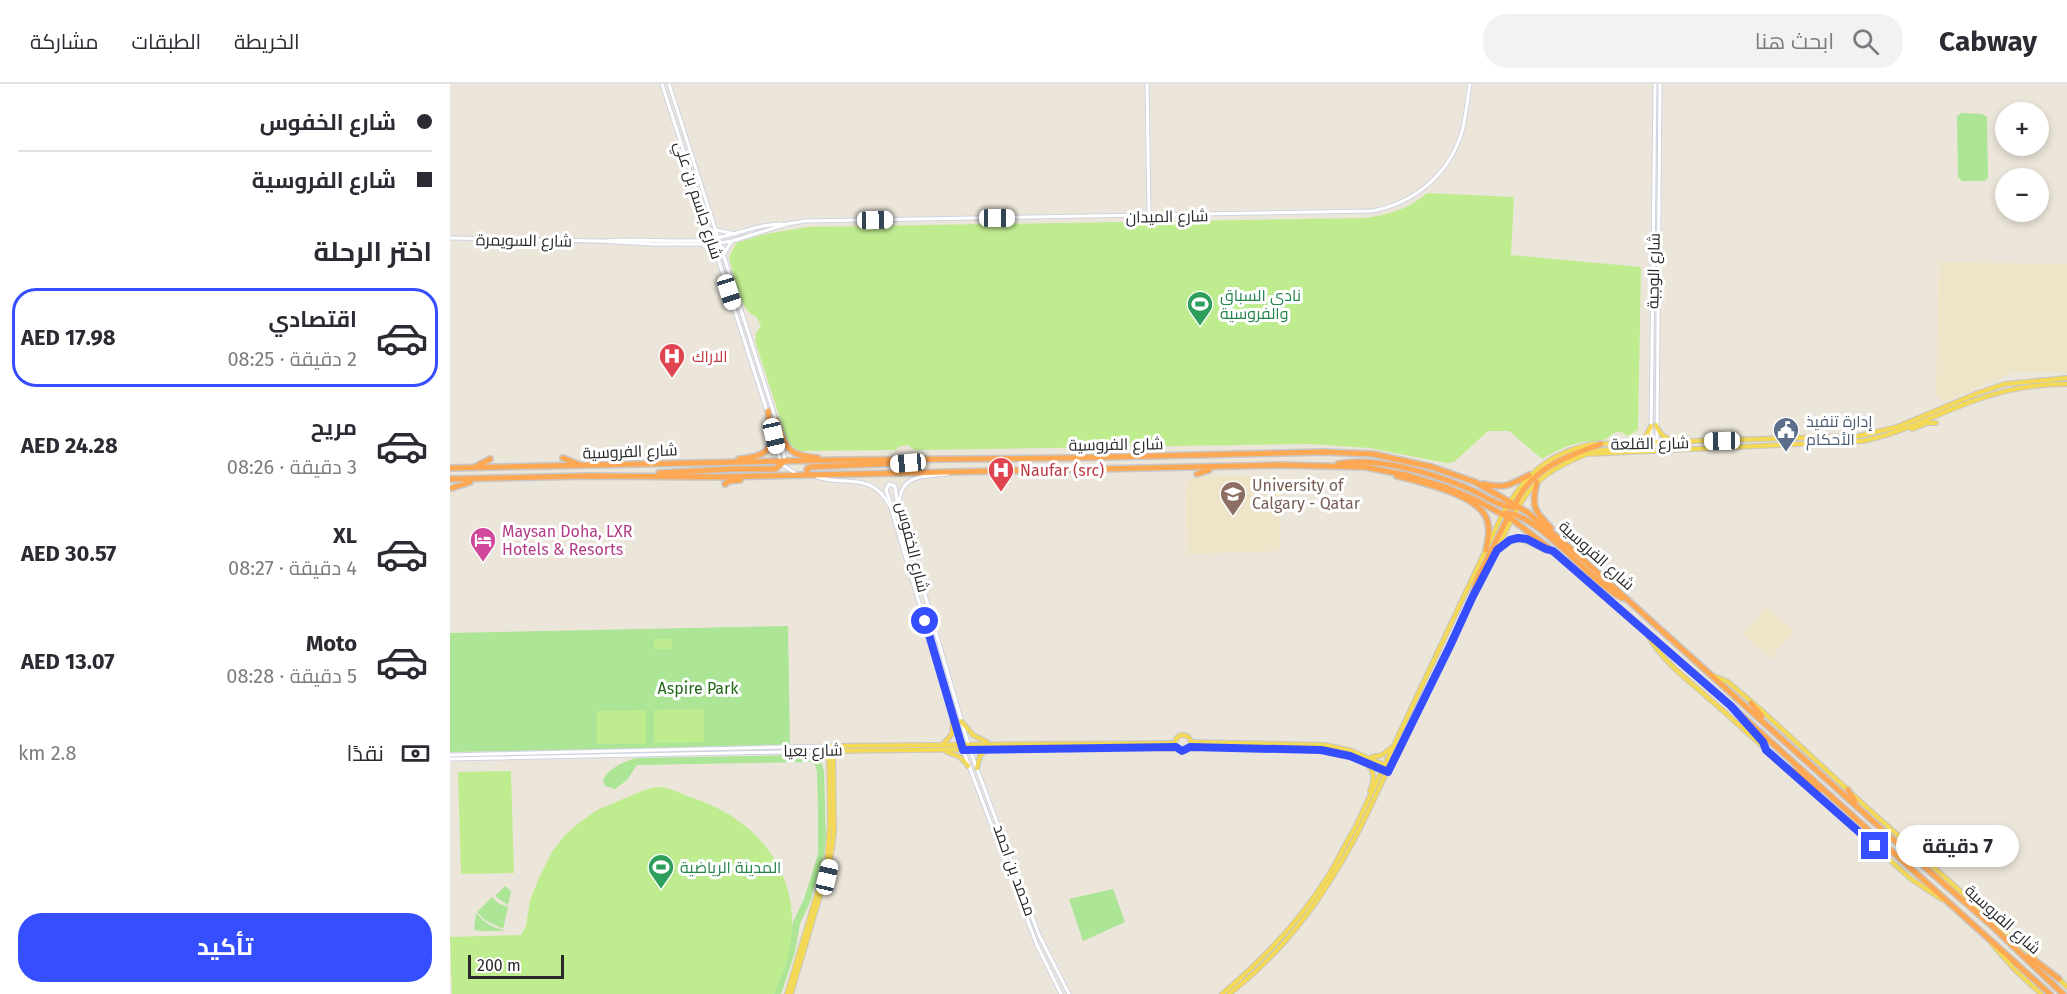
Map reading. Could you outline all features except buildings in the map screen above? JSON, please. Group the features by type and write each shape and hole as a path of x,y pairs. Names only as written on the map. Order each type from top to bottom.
{"highway":[{"path":"713,462 756,457 765,453 771,440 768,411"},
{"path":"776,420 790,452 838,460"},
{"path":"1472,598 1476,581 1525,488 1539,474 1568,456 1601,444"},
{"name":"شارع الفروسية","path":"450,468 1351,452 1396,458 1454,474 1475,482 1511,511 1551,550 1735,710 2050,994"},
{"path":"563,458 581,466"},
{"path":"475,468 490,459"},
{"path":"808,475 809,468 923,460"},
{"path":"1328,466 1345,462 1368,462 1414,470 1466,487 1511,511 1536,528 1615,595 1627,600"},
{"path":"643,476 685,471 775,469 783,463"},
{"path":"1197,474 1205,470 1278,465"},
{"name":"شارع الفروسية","path":"450,479 763,476 1278,465 1383,470 1448,488 1511,511 1578,555 2009,941 2063,994"},
{"path":"1383,470 1395,476 1440,489 1477,506 1488,525 1486,550"},
{"path":"1475,482 1496,487 1508,486 1530,475"},
{"path":"725,484 729,481 763,476"},
{"path":"452,488 467,482 518,478"},
{"path":"1537,482 1533,500 1536,512 1578,555"},
{"path":"1497,550 1510,540 1518,538 1527,539 1551,550"},
{"path":"1751,703 1758,714 1788,741 1798,754"},
{"path":"1735,710 1763,742 1766,750"},
{"path":"1784,766 1837,803"},
{"path":"1848,790 1856,802 1889,832 1896,842"},
{"path":"2009,941 2059,979"}],"main road":[{"name":"شارع القلعة","path":"1511,511 1530,475 1545,462 1584,446 1626,442 1654,444 1869,435 1897,427 2005,384 2067,378"},
{"name":"شارع القلعة","path":"1511,511 1537,482 1564,463 1587,454 1854,442 1882,437 1906,429 1992,394 2022,387 2067,384"},
{"path":"1906,429 1936,423"},
{"path":"1626,442 1645,438 1654,426 1660,434 1670,440 1707,441"},
{"path":"1666,450 1668,446 1707,441"},
{"path":"1587,454 1613,448 1654,444"},
{"path":"1229,994 1260,968 1309,913 1352,844 1396,743 1486,550 1511,511"},
{"path":"1222,994 1251,969 1289,929 1330,872 1450,646 1497,550 1511,511"},
{"name":"شارع الفروسية","path":"1648,635 1662,657 1766,750 1920,887 1949,903"},
{"name":"شارع الفروسية","path":"1709,674 1728,682 2067,987"},
{"path":"944,743 952,734 953,718"},
{"path":"961,721 980,740 993,743"},
{"path":"1190,745 1188,737 1183,735 1176,738 1175,745 1182,751 1190,745 1321,745 1345,749 1368,757 1386,768"},
{"name":"شارع بعيا","path":"831,748 944,743 1175,745"},
{"path":"1368,757 1382,755 1396,743"},
{"name":"شارع بعيا","path":"831,748 846,750 986,750 1175,745"},
{"path":"1190,745 1321,750 1386,768"},
{"path":"789,994 827,860 832,807 831,748"},
{"path":"937,749 957,755 968,766"},
{"path":"831,766 837,755 846,750"},
{"path":"977,768 980,756 986,750"},
{"path":"820,751 825,754 831,766"},
{"path":"1355,828 1374,781 1371,768 1361,760"},
{"name":"شارع الفروسية","path":"1985,937 2041,994"}],"street":[{"name":"شارع جاسم بن علي","path":"662,84 768,411 778,454 783,463"},
{"name":"شارع جاسم بن علي","path":"669,84 776,420 784,453 783,463"},
{"path":"1147,84 1149,216"},
{"name":"شارع الميدان","path":"719,241 732,241 800,221 1365,212 1391,206 1424,188 1438,176 1449,161 1461,134 1470,84"},
{"name":"شارع الوجبة","path":"1654,444 1655,84"},
{"name":"شارع الوجبة","path":"1654,426 1660,84"},
{"name":"شارع الميدان","path":"719,241 768,225 787,224"},
{"path":"708,229 706,236 699,242 717,255"},
{"path":"715,230 738,234"},
{"name":"شارع السويمرة","path":"450,238 719,241"},
{"path":"724,254 726,247 732,241"},
{"path":"1654,444 1666,450"},
{"path":"778,454 782,456 784,453"},
{"path":"783,463 793,473 808,475"},
{"name":"شارع الخفوس","path":"968,472 910,480 900,490 899,505 968,743"},
{"name":"شارع الخفوس","path":"808,475 855,480 871,486 888,503 898,528 960,743"},
{"path":"898,528 892,503 886,490 889,484 895,486 899,505"},
{"name":"محمد بن احمد","path":"960,743 1040,951 1060,994"},
{"name":"محمد بن احمد","path":"968,743 1039,935 1069,994"},
{"name":"شارع بعيا","path":"450,757 831,748"},
{"name":"شارع بعيا","path":"745,750 820,751 831,748"}],"shaded area":[{"path":"1939,262 2067,264 2067,373 2014,372 1945,402 1936,395"},
{"name":"University of Calgary - Qatar","path":"1260,476 1260,478 1275,478 1279,482 1280,551 1187,554 1186,483 1193,477"},
{"path":"1767,607 1794,631 1770,659 1743,633"}],"green space":[{"path":"1962,113 1982,114 1987,117 1988,178 1984,181 1962,181 1958,177 1957,116"},
{"name":"نادي السباق والفروسية","path":"1427,193 1514,197 1511,255 1641,267 1638,430 1628,436 1617,432 1603,440 1572,445 1542,459 1509,431 1488,431 1454,462 1446,463 1369,448 1309,444 915,450 908,445 898,447 896,450 799,451 789,446 755,341 756,333 761,326 757,317 751,314 742,301 729,258 736,243 765,234 807,227 1366,218 1399,210 1414,203"},
{"name":"Aspire Park","path":"788,626 790,746 450,752 450,633"},
{"path":"654,639 672,639 672,649 654,649"},
{"path":"704,709 704,742 654,743 654,710"},
{"path":"646,710 646,744 597,744 597,711"},
{"path":"811,755 821,760 824,771 826,838 824,855 810,902 800,924 795,952 781,994 774,994 785,965 793,922 804,899 818,854 815,765 810,762 637,765 627,780 615,789 605,786 603,780 617,766 636,758"},
{"path":"511,771 514,873 461,874 458,772"},
{"name":"المدينة الرياضية","path":"658,787 671,789 716,807 737,819 755,834 781,871 788,892 792,916 791,941 787,962 774,994 452,994 450,937 521,935 526,926 530,900 539,878 552,852 564,836 599,809 647,789"},
{"path":"505,886 511,891 508,905 495,896"},
{"path":"1113,889 1125,922 1083,941 1069,899"},
{"path":"492,897 498,903 508,907 503,929 485,920 477,912"},
{"path":"476,913 489,925 506,931 474,930"}],"place":[{"name":"نادي السباق والفروسية","path":"1200,327"},
{"name":"الاراك","path":"672,379"},
{"name":"إدارة تنفيذ الأحكام","path":"1786,453"},
{"name":"Naufar (src)","path":"1001,493"},
{"name":"University of Calgary - Qatar","path":"1233,517"},
{"name":"Maysan Doha, LXR Hotels & Resorts","path":"483,563"},
{"name":"المدينة الرياضية","path":"661,890"}],"route":[{"path":"925,621 963,750 1176,747 1182,751 1190,747 1321,750 1350,756 1388,772 1497,550 1510,540 1526,539 1553,551 1731,706 1763,742 1766,750 1875,846"}]}
